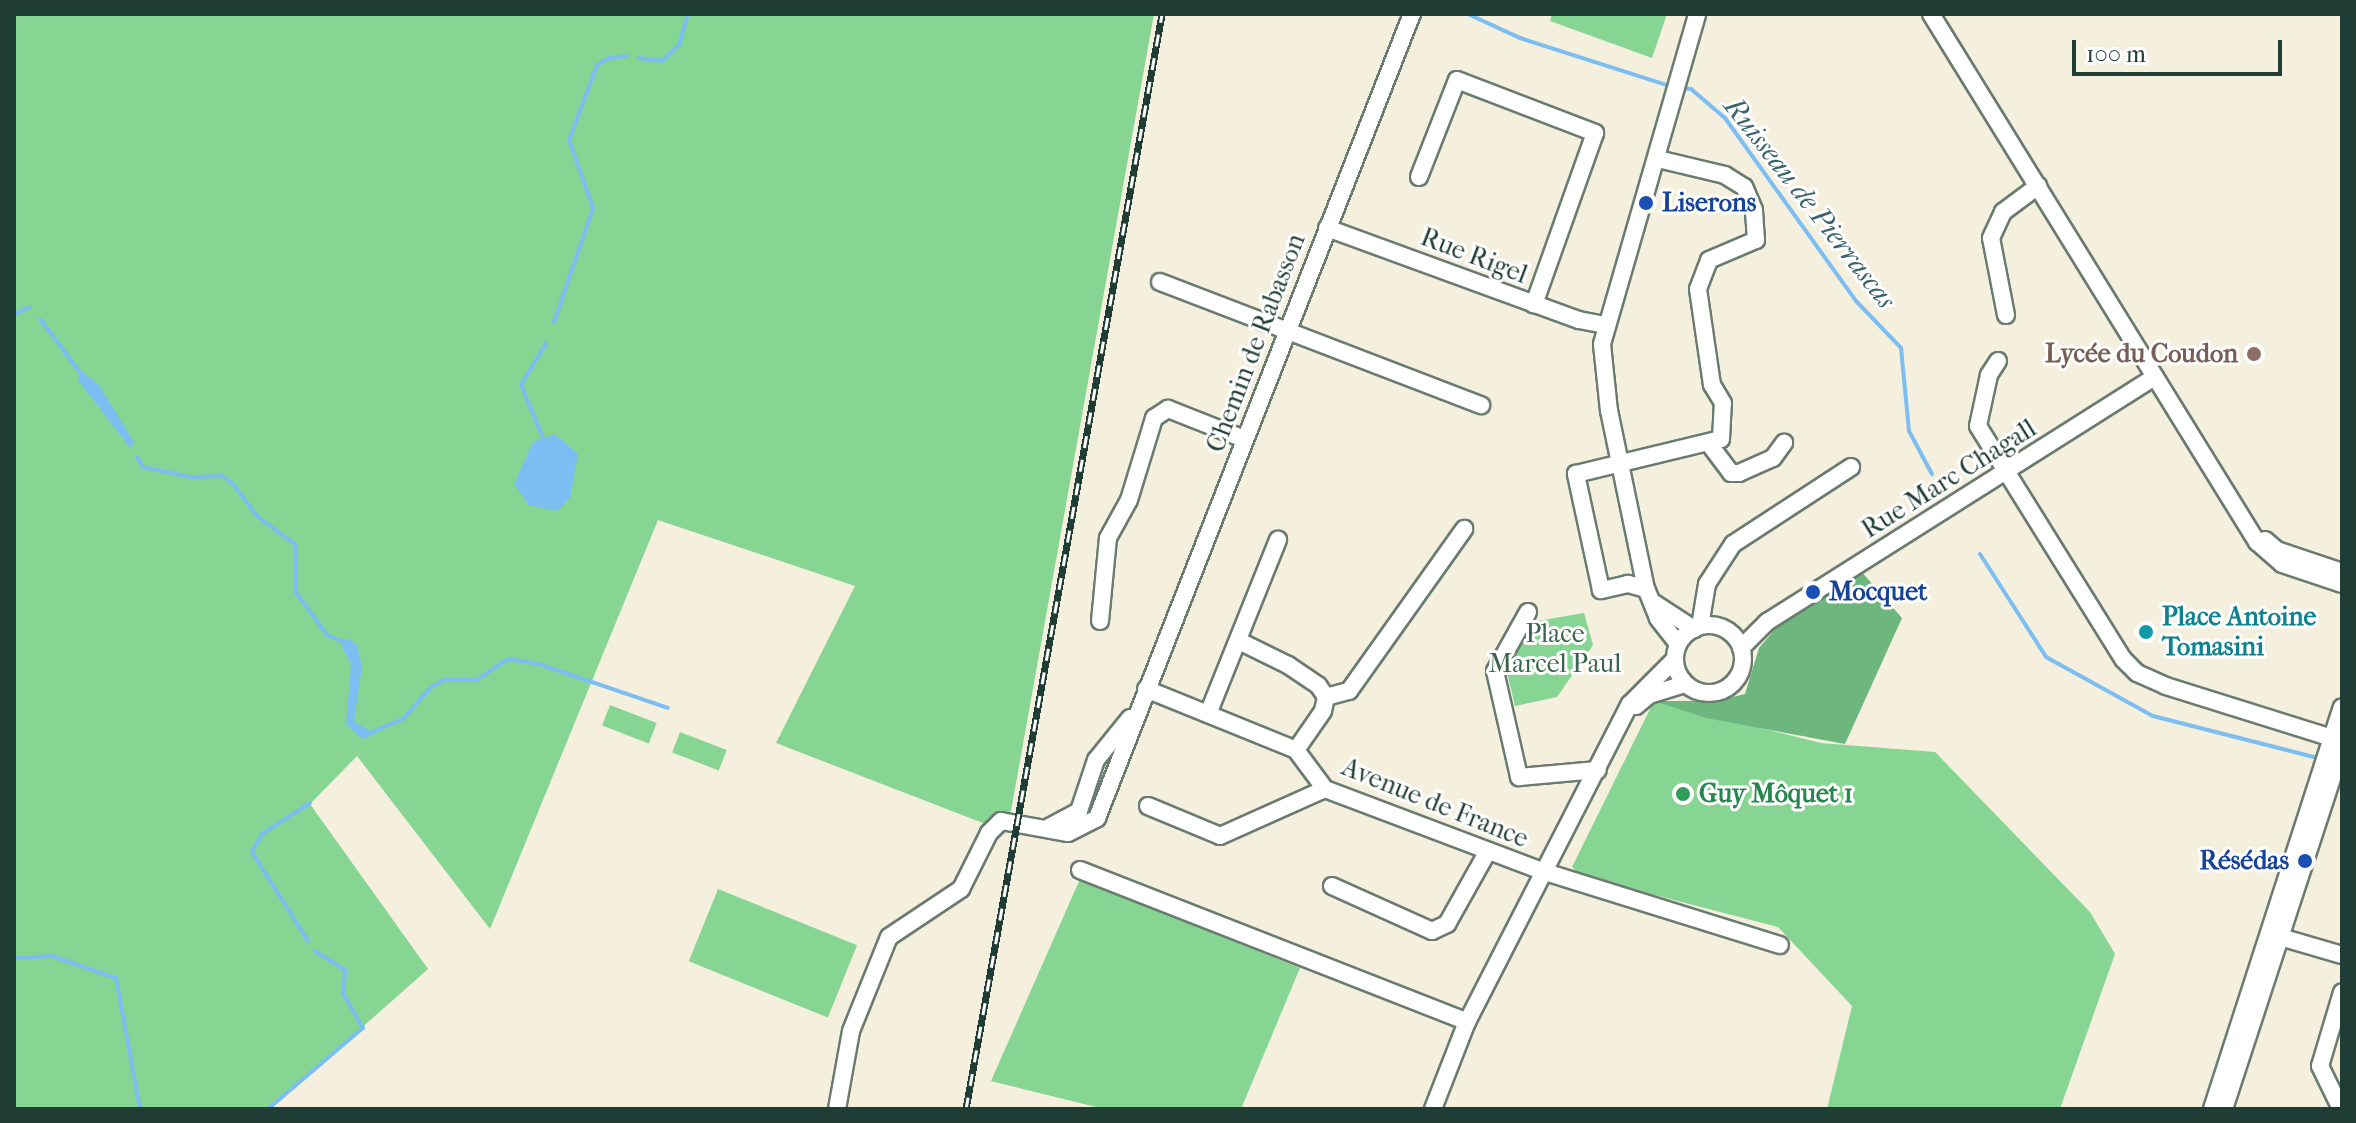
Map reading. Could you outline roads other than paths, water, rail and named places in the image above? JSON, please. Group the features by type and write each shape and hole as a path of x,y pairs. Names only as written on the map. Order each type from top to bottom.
{"street":[{"name":"Chemin de Rabasson","path":"1097,818 1412,14"},
{"path":"1685,684 1676,652 1648,594 1605,389 1604,325 1658,159 1697,14"},
{"path":"1931,14 2237,505 2257,542 2275,559 2342,584"},
{"path":"1419,177 1457,80 1595,133 1534,304"},
{"path":"1626,716 1649,695 1685,684 1703,693 1731,685 1742,668 1741,648 1731,633 1697,627 1628,584 1601,590 1576,474 1710,445 1721,439 1726,423 1723,403 1712,385 1698,289 1709,260 1756,240 1754,210 1744,187 1725,175 1658,159"},
{"path":"2006,315 1991,238 2003,212 2038,186"},
{"name":"Rue Rigel","path":"1327,228 1534,304 1604,325"},
{"path":"1160,282 1481,405"},
{"path":"1998,361 1989,375 1978,426 2115,647 2137,673 2338,742"},
{"name":"Rue Marc Chagall","path":"1741,648 1767,622 2155,377"},
{"path":"1100,621 1108,538 1129,500 1154,418 1168,409 1244,439"},
{"path":"1710,445 1731,473 1739,473 1773,458 1784,443"},
{"path":"1433,1109 1467,1022 1542,871 1643,686 1697,627 1707,584 1733,544 1851,467"},
{"path":"2237,505 2277,550 2342,572"},
{"path":"1326,697 1349,691 1464,529"},
{"path":"1208,714 1278,540"},
{"path":"1528,612 1495,671 1519,777 1569,769 1598,770"},
{"name":"Rue Marc Chagall","path":"1731,633 1767,622"},
{"path":"1146,689 1296,750 1323,711 1326,697 1318,685 1288,665 1239,641"},
{"name":"Chemin de Rabasson","path":"1079,811 1096,760 1118,735 1146,689"},
{"path":"2224,1109 2275,935 2338,742 2342,707"},
{"name":"Avenue de France","path":"1296,750 1325,789 1542,871 1780,945"},
{"path":"1148,806 1220,836 1325,789"},
{"path":"1049,827 1079,811 1097,818"},
{"path":"837,1109 851,1031 889,937 961,889 989,833 1001,821 1049,827 1068,833 1097,818"},
{"path":"1332,886 1432,931 1447,924 1488,851"},
{"path":"1080,870 1467,1022"},
{"path":"2275,935 2342,955"},
{"path":"2212,1109 2275,935"},
{"path":"2337,1105 2320,1066 2342,992"}],"water":[{"path":"81,371 99,385 134,442 130,448 78,380"},
{"path":"555,434 578,454 570,498 557,511 529,505 514,484 533,442"},
{"path":"349,638 357,645 362,666 354,721 375,734 362,739 346,724 351,665 341,644"}],"waterway":[{"path":"639,58 662,61 679,45 688,14"},
{"name":"Ruisseau de Pierrascas","path":"1468,14 1520,38 1673,87"},
{"path":"554,322 593,208 569,140 597,65 609,58 627,56"},
{"name":"Ruisseau de Pierrascas","path":"1681,88 1691,89 1725,118 1856,301 1901,348 1909,431 1932,474"},
{"path":"14,314 30,307"},
{"path":"40,319 82,375"},
{"path":"543,438 521,385 546,343"},
{"path":"137,457 143,467 191,477 222,476 233,484 258,517 296,545 295,591 327,635 349,644"},
{"name":"Ruisseau de Pierrascas","path":"1980,554 2046,657 2153,716 2314,757"},
{"path":"372,732 403,719 430,688 445,679 478,679 508,659 539,664 668,708"},
{"path":"14,759 14,765"},
{"path":"308,941 252,852 262,834 310,803"},
{"path":"268,1109 363,1028 343,994 345,970 315,951"},
{"path":"14,958 52,956 116,978 140,1109"}],"railway":[{"path":"966,1109 1162,14"}],"place":[{"name":"Liserons","path":"1646,203"},
{"name":"Lycée du Coudon","path":"2254,354"},
{"name":"Mocquet","path":"1813,592"},
{"name":"Place Antoine Tomasini","path":"2146,632"},
{"name":"Guy Môquet 1","path":"1683,794"},
{"name":"Résédas","path":"2305,861"}],"park label":[{"name":"Place Marcel Paul","path":"1555,649"}]}
